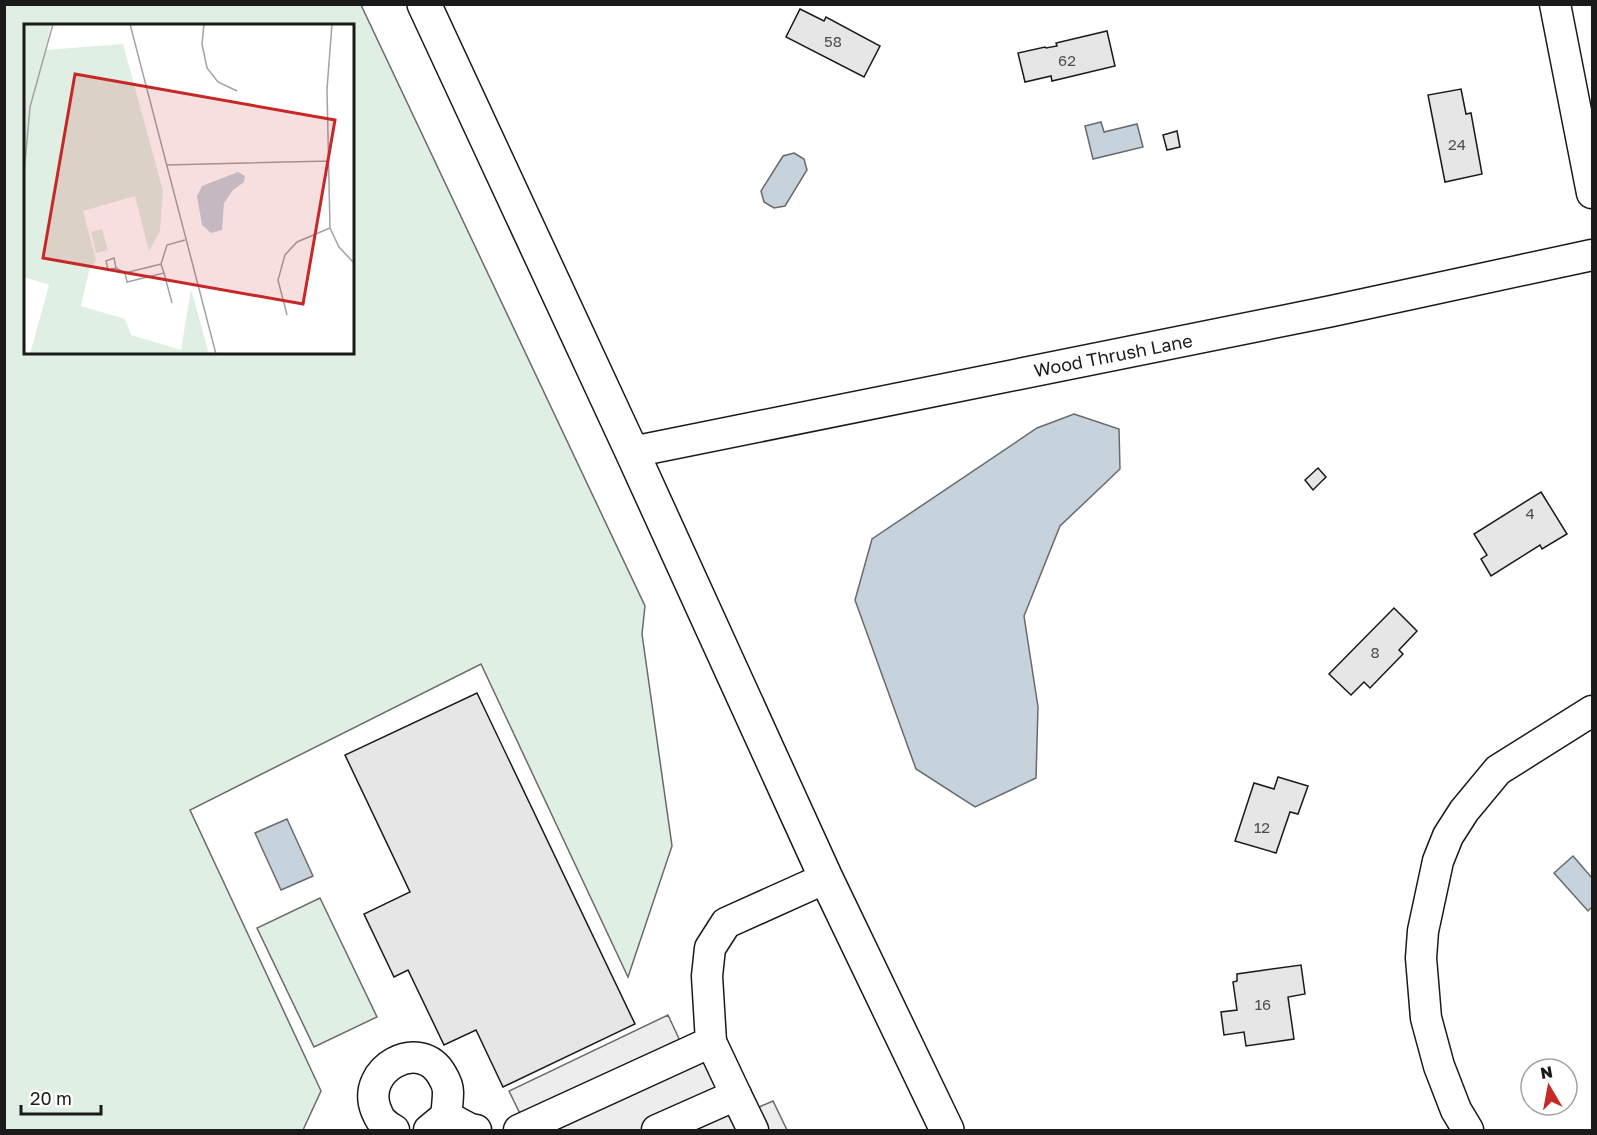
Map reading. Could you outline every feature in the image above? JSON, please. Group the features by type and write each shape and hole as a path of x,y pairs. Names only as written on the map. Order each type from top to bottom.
{"highway":[{"path":"424,4 826,878 947,1131"}],"street":[{"path":"1554,4 1593,193"},
{"name":"Wood Thrush Lane","path":"632,452 1332,311 1593,255"},
{"path":"1468,1131 1456,1110 1439,1066 1426,1018 1421,958 1423,931 1438,861 1448,836 1464,811 1498,770 1593,711"},
{"path":"753,1131 711,1042 707,976 710,948 726,923 826,878"},
{"path":"519,1131 711,1042"},
{"path":"394,1131 381,1121 373,1100 376,1082 387,1067 401,1059 417,1058 426,1060 437,1067 448,1091 437,1123 476,1131"},
{"path":"657,1131 736,1095"}],"green space":[{"path":"5,4 361,5 645,606 642,634 672,846 628,977 481,664 190,810 321,1091 303,1130 5,1130"},
{"path":"320,898 377,1017 314,1047 257,928"}],"shaded area":[{"path":"1101,122 1104,132 1137,124 1143,147 1093,159 1085,126"},
{"path":"794,153 804,159 807,170 785,206 774,208 764,202 761,191 783,156"},
{"path":"1074,414 1119,429 1120,469 1060,526 1024,616 1038,707 1036,778 975,807 916,769 855,600 872,539 1037,428"},
{"path":"287,819 313,876 281,890 255,833"},
{"path":"1573,856 1592,878 1592,907 1588,911 1554,873"},
{"path":"668,1015 681,1043 720,1024 752,1110 773,1101 787,1130 528,1130 509,1091"}],"building":[{"path":"800,9 824,21 826,17 880,46 864,77 786,37"},
{"path":"1107,31 1115,66 1052,81 1051,76 1025,82 1018,53 1057,46 1056,43"},
{"path":"1461,89 1466,114 1471,113 1482,174 1445,182 1428,95"},
{"path":"1177,131 1180,147 1167,150 1163,135"},
{"path":"1318,468 1326,477 1313,490 1305,480"},
{"path":"1541,492 1567,534 1542,549 1540,545 1491,576 1481,559 1487,555 1474,534"},
{"path":"1394,608 1417,631 1399,650 1403,654 1370,688 1364,682 1351,695 1329,674"},
{"path":"477,693 635,1024 503,1087 476,1030 444,1045 408,970 394,977 364,914 410,892 345,755"},
{"path":"1278,777 1308,786 1298,814 1290,812 1276,853 1235,841 1254,783 1274,789"},
{"path":"1301,965 1305,994 1288,997 1294,1039 1246,1046 1244,1032 1224,1035 1221,1012 1237,1010 1233,982 1237,981 1237,974"}]}
